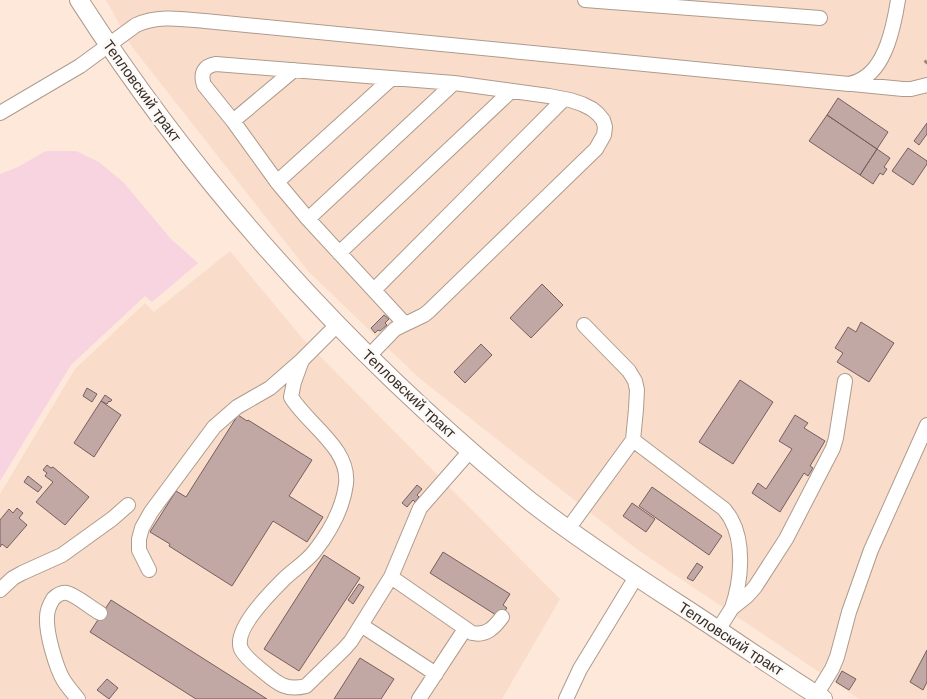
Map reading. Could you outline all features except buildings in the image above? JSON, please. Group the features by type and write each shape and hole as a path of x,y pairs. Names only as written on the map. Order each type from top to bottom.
{"main road":[{"name":"Тепловский тракт","path":"79,0 108,46 174,136 238,216 281,265 368,356 470,451 529,500 636,577 819,697"}],"lane":[{"path":"584,0 820,18"},
{"path":"849,84 861,80 876,66 889,40 898,0"},
{"path":"0,113 80,66 136,25 159,18 903,89 927,85"},
{"path":"368,356 392,332 429,311 582,163 604,136 603,120 598,114 582,104 564,99 454,83 216,64 209,65 203,74 204,85 277,182 308,219 405,324"},
{"path":"233,122 294,70"},
{"path":"277,182 392,78"},
{"path":"308,219 454,83"},
{"path":"339,253 510,91"},
{"path":"374,290 564,99"},
{"path":"149,570 139,550 142,528 151,512 214,426 237,407 270,388 302,360 337,325"},
{"path":"568,529 633,440 636,409 637,390 635,381 629,371 584,325"},
{"path":"302,360 291,397 297,408 339,454 344,466 346,483 343,500 336,517 313,553 303,564 284,579 259,606 244,627 240,647 248,658 282,685 290,688 306,686 345,648 391,577 420,508 470,451"},
{"path":"732,608 755,587 786,539 832,448 836,438 845,381"},
{"path":"819,697 837,657 849,612 871,550 927,425"},
{"path":"633,440 724,509 731,518 739,544 740,561 737,592 732,608 718,630"},
{"path":"0,590 13,578 62,555 128,505"},
{"path":"391,577 465,629 476,634 487,632 502,617"},
{"path":"566,699 580,669 636,577"},
{"path":"78,699 63,679 58,668 48,633 48,610 55,597 61,593 66,593 100,613"},
{"path":"361,625 436,674"},
{"path":"419,699 465,629"}],"shaded area":[{"path":"106,0 927,0 927,699 859,699 638,550 419,378 308,271 132,47"},
{"path":"46,151 76,151 99,162 124,183 171,239 198,263 152,302 145,296 71,365 0,481 0,174 18,167"},
{"path":"230,251 303,339 560,599 502,699 0,699 0,494 75,369 145,303 154,312"}]}
